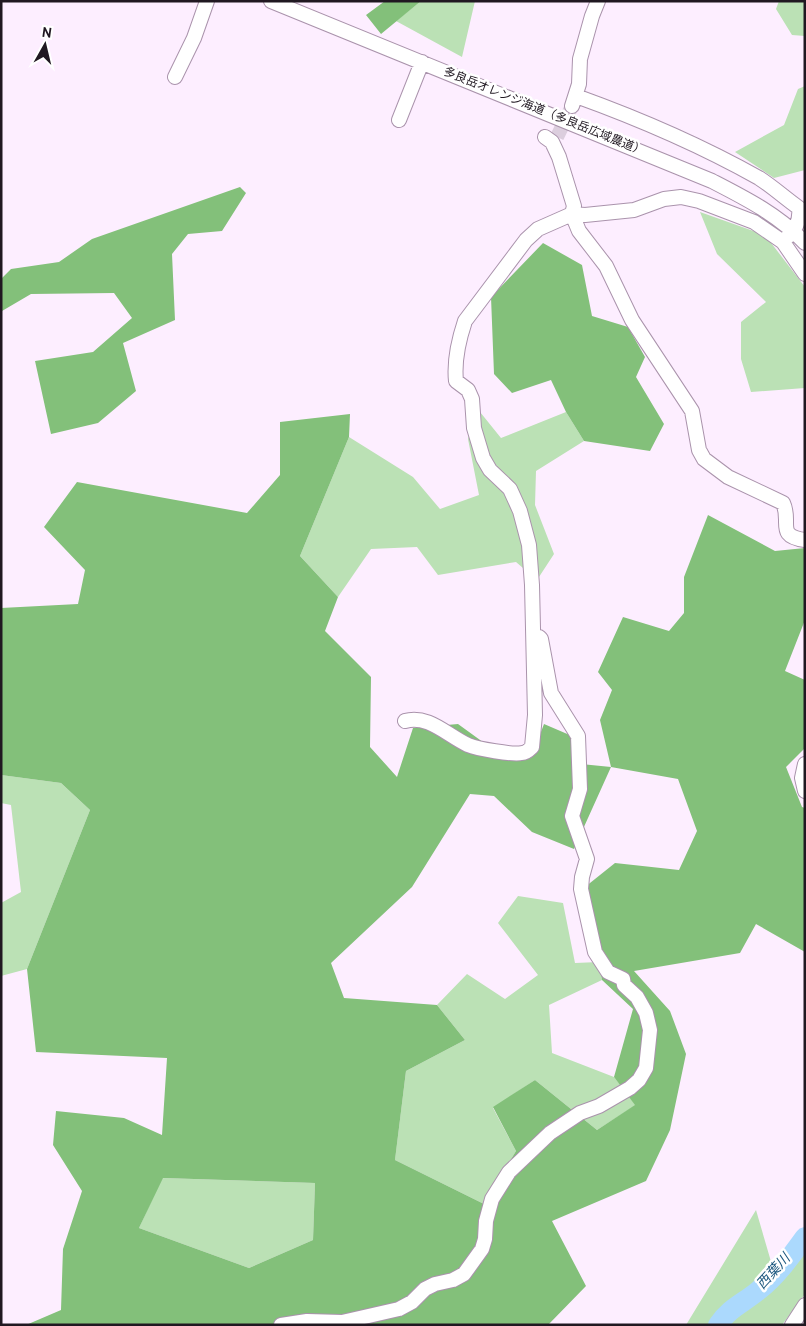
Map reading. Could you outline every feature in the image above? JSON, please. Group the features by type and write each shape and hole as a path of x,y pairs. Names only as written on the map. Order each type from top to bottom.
{"street":[{"path":"175,77 194,38 207,1"},
{"name":"多良岳オレンジ海道（多良岳広域農道）","path":"271,1 712,181 752,201 793,231 805,243"},
{"path":"598,1 580,59 579,84 574,100 608,107 711,153 760,179 799,208 800,218 793,231 783,242"},
{"path":"399,120 422,62"},
{"path":"551,139 559,157 574,206 572,214 579,231 606,266 632,320 692,411 699,450 704,459 728,477 783,503 787,512 785,528 787,534 794,539 805,540"},
{"path":"405,721 420,720 469,745 487,750 521,754 532,747 535,714 534,633 529,545 520,511 510,489 490,470 483,458 474,428 472,399 468,390 456,382 455,371 461,332 465,321 526,240 538,229 572,214 585,215 634,210 664,199 681,197 699,201 754,222 783,242 805,274"},
{"path":"281,1325 307,1320 342,1322 399,1309 412,1302 426,1289 435,1284 453,1280 464,1274 482,1249 485,1239 486,1221 492,1199 509,1172 550,1133 580,1113 599,1106 630,1088 646,1068 650,1030 646,1014 636,997 624,985 623,978 608,972 595,952 581,889 587,859 572,816 580,789 578,736 551,693 541,639 534,633"},
{"path":"805,764 802,778 805,791"},
{"path":"792,1325 805,1305"}],"green space":[{"path":"385,1 421,1 381,34 366,15"},
{"path":"421,1 475,1 462,57 396,21"},
{"path":"779,1 805,1 805,36 792,35 776,9"},
{"path":"805,86 805,170 774,178 735,152 784,125 798,89"},
{"path":"240,187 246,193 222,231 188,234 172,254 175,320 123,343 136,391 98,423 51,434 35,361 93,352 132,318 114,293 31,294 2,311 1,279 11,269 59,262 92,239"},
{"path":"700,212 765,235 805,287 805,388 751,392 741,359 741,322 766,302 717,254"},
{"path":"543,243 582,265 592,316 628,327 645,357 636,377 664,424 650,451 584,441 566,412 551,380 512,393 494,374 491,297"},
{"path":"476,407 501,438 566,412 584,441 536,471 535,505 554,554 537,580 516,562 438,575 417,547 371,549 338,597 300,556 349,437 413,477 440,509 479,495 468,439"},
{"path":"350,414 349,437 300,556 338,597 325,631 371,677 370,747 397,777 413,728 458,724 498,753 531,758 544,724 572,736 571,763 611,767 600,720 612,690 598,672 623,617 669,631 684,613 684,577 708,515 775,551 805,548 805,620 785,671 805,680 805,748 786,767 802,807 805,808 805,952 756,924 740,953 634,971 670,1011 686,1054 670,1130 646,1181 552,1221 586,1286 548,1325 26,1325 61,1310 63,1249 82,1191 53,1145 56,1111 124,1118 162,1135 167,1058 36,1052 27,969 90,810 61,783 1,775 1,608 78,604 85,570 44,527 77,482 247,513 280,475 280,422","holes":["611,767 678,779 697,831 679,870 615,863 585,887 602,980 633,1009 614,1077 635,1105 597,1130 535,1080 493,1107 516,1151 484,1204 395,1160 406,1071 465,1040 437,1005 344,998 331,963 412,887 470,794 494,796 532,832 574,849","163,1178 315,1183 313,1240 249,1268 139,1228"]},
{"path":"1,775 61,783 90,810 27,969 1,976 1,903 21,892 11,805 1,803"},
{"path":"518,896 563,903 575,963 599,962 602,980 549,1005 552,1053 614,1077 636,1105 597,1130 535,1080 493,1108 516,1151 484,1204 395,1160 406,1071 465,1040 437,1005 467,974 505,999 538,975 498,923"},
{"path":"162,1178 315,1183 313,1240 249,1268 139,1228"},
{"path":"756,1210 772,1265 782,1279 805,1247 805,1294 782,1325 686,1325"}],"waterway":[{"name":"西葉川","path":"718,1325 732,1309 772,1278 805,1237"}],"tunnel":[{"path":"557,137 572,106"}]}
